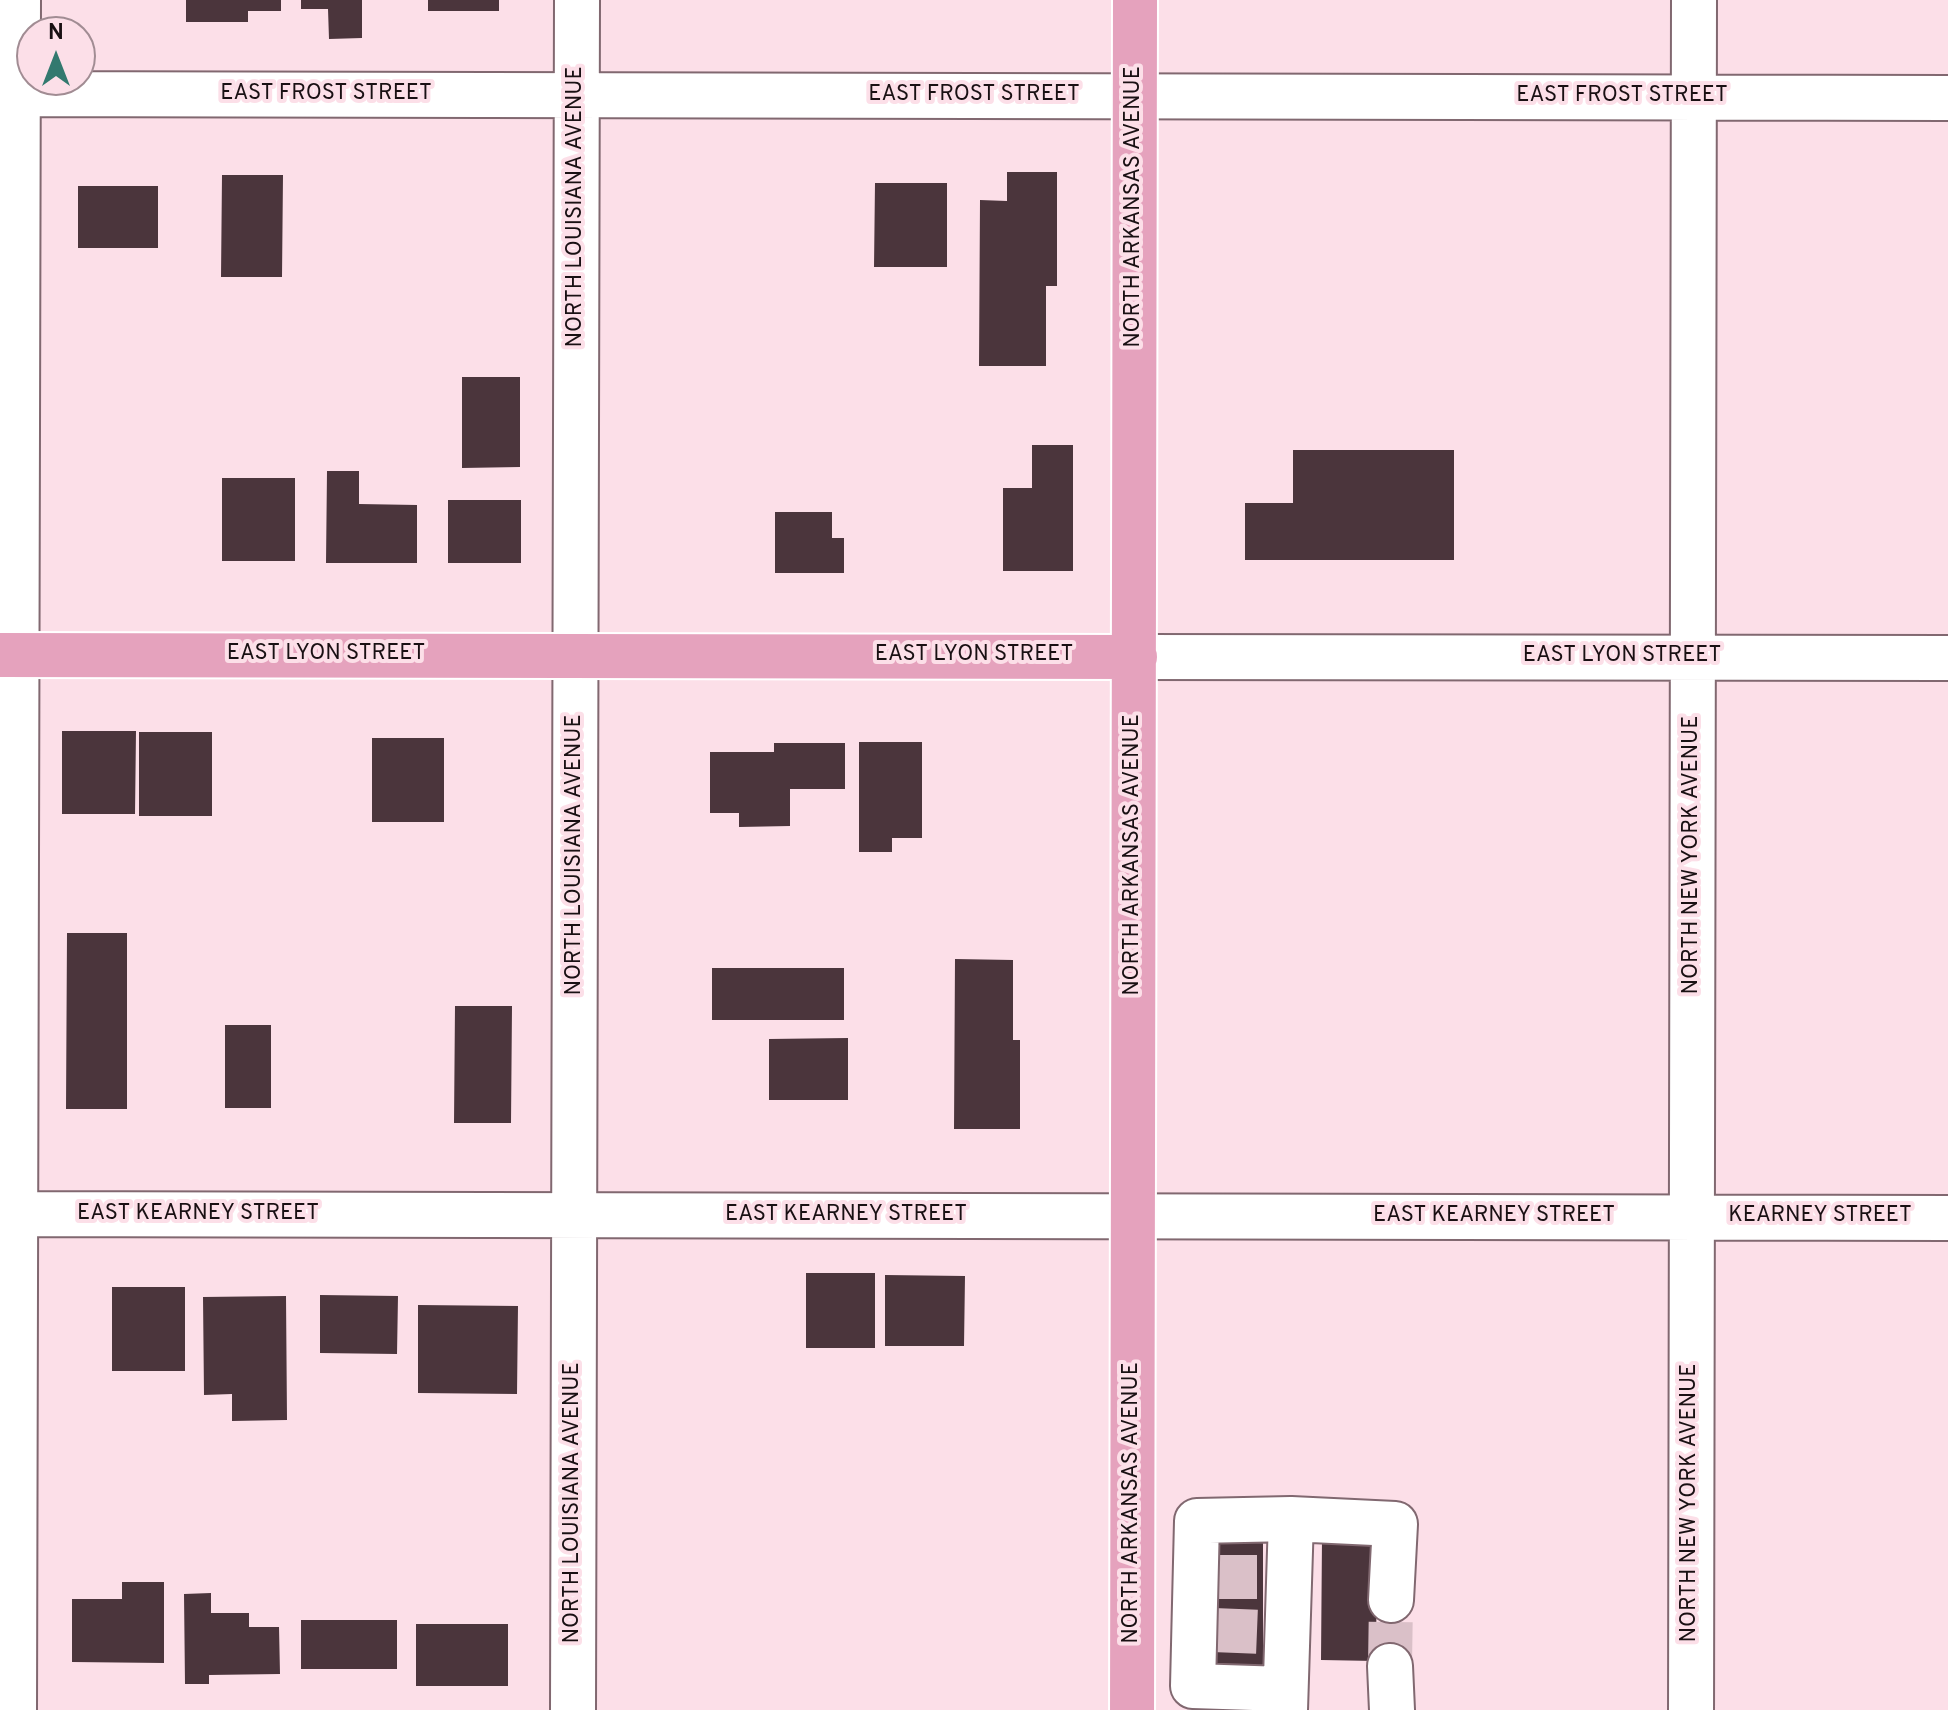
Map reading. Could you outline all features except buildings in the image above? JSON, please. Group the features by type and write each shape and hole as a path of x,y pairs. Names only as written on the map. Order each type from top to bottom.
{"main road":[{"name":"NORTH ARKANSAS AVENUE","path":"1132,1710 1135,0"},
{"name":"EAST LYON STREET","path":"9,655 1135,657"}],"street":[{"path":"14,1710 8,1214 9,94 18,0"},
{"name":"NORTH LOUISIANA AVENUE","path":"573,1710 577,0"},
{"name":"NORTH NEW YORK AVENUE","path":"1691,1710 1694,0"},
{"name":"EAST FROST STREET","path":"9,94 1948,98"},
{"name":"EAST LYON STREET","path":"1135,657 1948,658"},
{"name":"EAST KEARNEY STREET","path":"8,1214 1692,1217"},
{"name":"KEARNEY STREET","path":"1692,1217 1948,1218"},
{"path":"1291,1519 1276,1575 1275,1633 1285,1700 1193,1686 1202,1605 1197,1521 1291,1519 1395,1524 1391,1600"},
{"path":"1133,1614 1202,1605"},
{"path":"1390,1666 1392,1710"}],"tunnel":[{"path":"1213,1577 1263,1577"},
{"path":"1390,1666 1391,1600"},
{"path":"1213,1630 1263,1632"}]}
